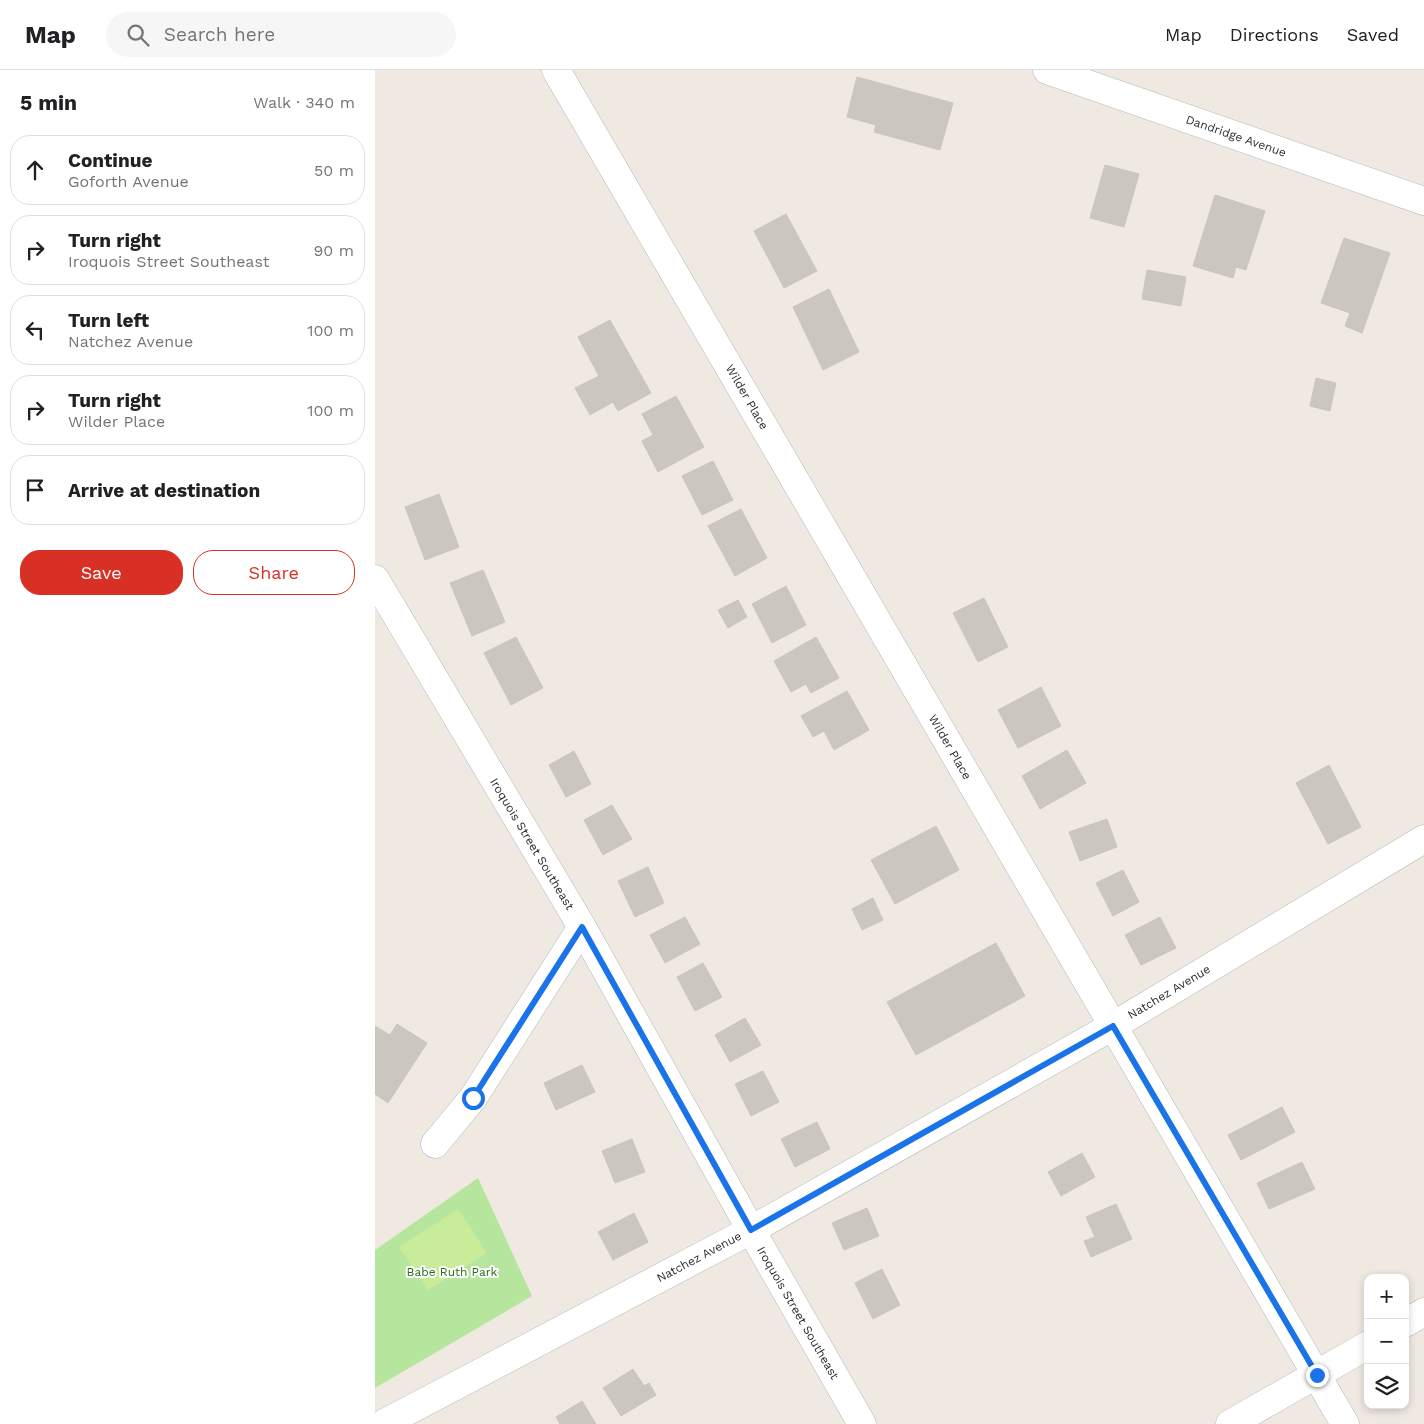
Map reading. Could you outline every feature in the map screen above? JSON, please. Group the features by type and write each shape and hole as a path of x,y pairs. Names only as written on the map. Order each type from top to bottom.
{"street":[{"name":"Wilder Place","path":"556,70 1345,1424"},
{"name":"Dandridge Avenue","path":"1047,70 1424,202"},
{"name":"Iroquois Street Southeast","path":"375,579 582,927 862,1424"},
{"name":"Natchez Avenue","path":"383,1424 751,1230 1113,1026 1424,839"},
{"path":"435,1144 473,1098 582,927"},
{"path":"1409,1321 1424,1312"},
{"path":"1231,1424 1364,1347"}],"green space":[{"name":"Babe Ruth Park","path":"478,1178 532,1296 375,1388 375,1250"},
{"path":"458,1209 487,1253 428,1290 399,1247"}],"building":[{"path":"857,77 953,103 940,150 874,132 876,125 847,117"},
{"path":"1105,165 1139,174 1124,227 1090,218"},
{"path":"1215,195 1265,211 1246,270 1236,267 1233,278 1193,266"},
{"path":"786,214 817,271 784,288 754,231"},
{"path":"1344,238 1390,253 1362,333 1345,326 1350,313 1321,303"},
{"path":"1147,270 1186,277 1181,306 1142,299"},
{"path":"829,289 859,352 823,370 793,307"},
{"path":"610,320 651,393 618,411 613,402 590,415 575,388 599,376 578,337"},
{"path":"1316,378 1336,383 1330,411 1310,406"},
{"path":"676,396 704,447 658,472 642,441 653,435 642,414"},
{"path":"713,461 733,500 702,515 682,476"},
{"path":"439,494 459,547 425,560 405,507"},
{"path":"741,509 767,558 735,576 708,526"},
{"path":"483,570 505,622 472,636 450,583"},
{"path":"786,586 806,625 772,643 752,604"},
{"path":"984,598 1008,647 978,662 953,613"},
{"path":"738,600 747,617 728,628 718,610"},
{"path":"516,637 543,688 511,705 484,653"},
{"path":"816,637 839,678 811,693 806,684 791,692 774,661"},
{"path":"1041,687 1061,726 1018,748 998,710"},
{"path":"847,691 869,730 834,750 824,731 813,737 801,716"},
{"path":"1067,750 1086,783 1040,809 1022,776"},
{"path":"574,751 591,784 566,797 549,765"},
{"path":"1329,765 1361,827 1328,844 1296,783"},
{"path":"612,805 632,839 603,855 584,820"},
{"path":"1107,819 1117,847 1080,861 1069,832"},
{"path":"936,826 959,870 895,904 871,860"},
{"path":"648,867 664,903 635,917 618,881"},
{"path":"1123,870 1139,902 1113,916 1096,883"},
{"path":"873,898 883,920 862,930 852,909"},
{"path":"685,917 700,944 665,963 650,935"},
{"path":"1160,917 1176,948 1141,965 1125,935"},
{"path":"996,943 1025,996 916,1055 887,1002"},
{"path":"703,963 722,997 695,1011 677,977"},
{"path":"745,1018 761,1045 730,1062 715,1035"},
{"path":"397,1024 427,1043 388,1103 375,1094 375,1026 390,1035"},
{"path":"582,1065 595,1092 556,1110 544,1083"},
{"path":"763,1071 779,1102 751,1116 735,1084"},
{"path":"1282,1107 1295,1132 1241,1160 1228,1135"},
{"path":"817,1122 830,1149 795,1167 781,1139"},
{"path":"632,1139 645,1172 615,1183 602,1151"},
{"path":"1082,1153 1095,1177 1061,1196 1048,1172"},
{"path":"1302,1162 1315,1189 1269,1209 1257,1183"},
{"path":"1116,1204 1132,1239 1091,1257 1084,1241 1095,1237 1086,1217"},
{"path":"867,1208 879,1236 844,1250 832,1223"},
{"path":"634,1213 648,1242 613,1260 598,1232"},
{"path":"882,1269 900,1305 873,1319 855,1283"},
{"path":"633,1369 644,1386 649,1383 656,1395 621,1416 603,1388"},
{"path":"582,1401 596,1424 560,1424 556,1417"}],"route":[{"path":"473,1098 582,927 751,1230 1113,1026 1317,1375"}]}
